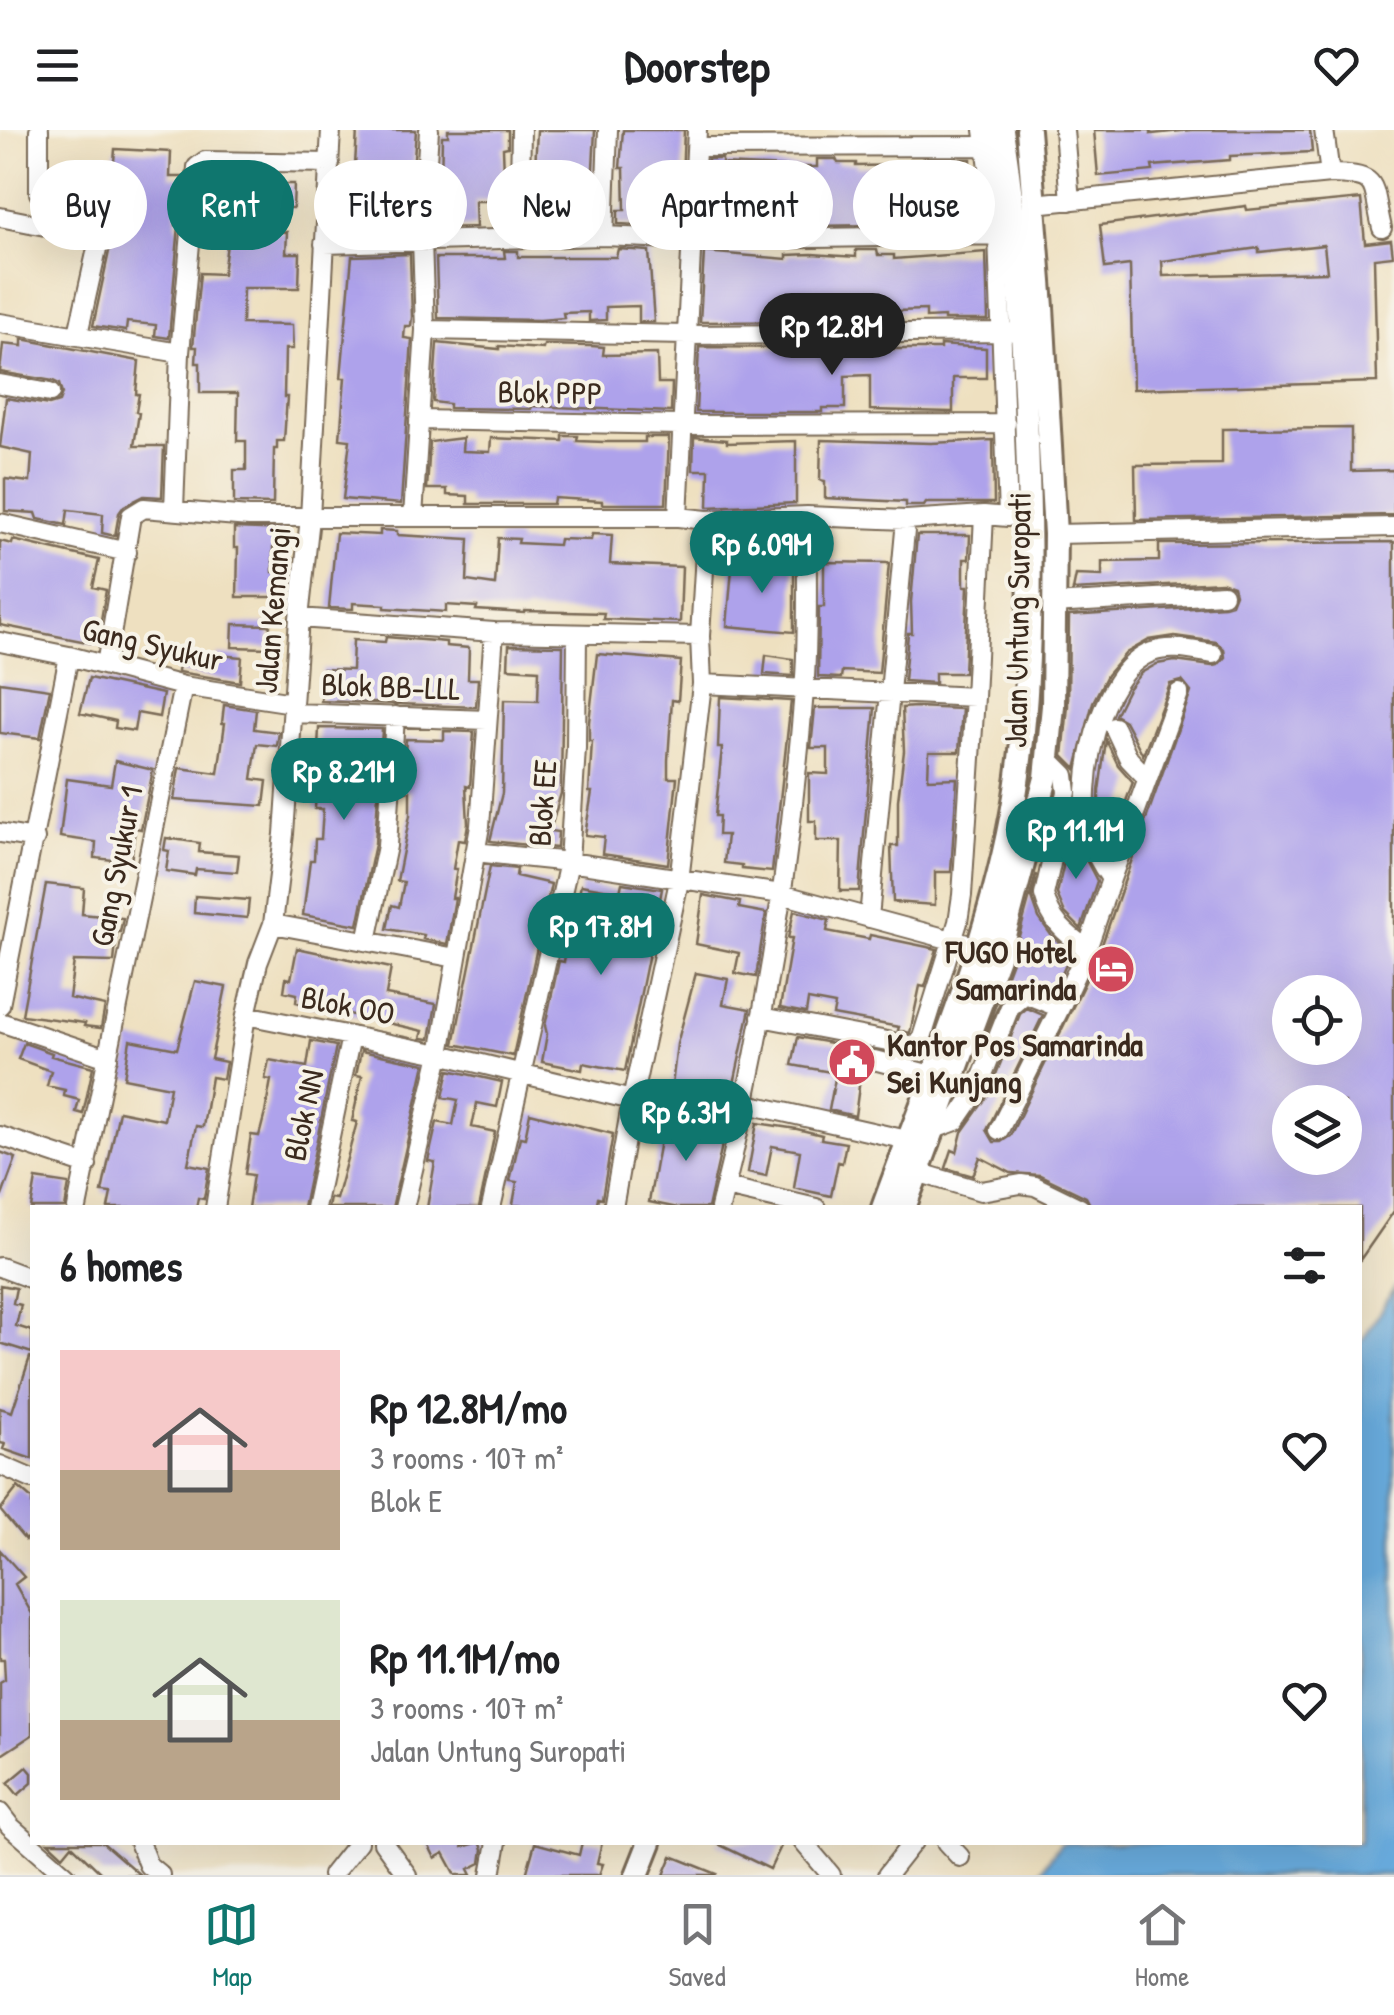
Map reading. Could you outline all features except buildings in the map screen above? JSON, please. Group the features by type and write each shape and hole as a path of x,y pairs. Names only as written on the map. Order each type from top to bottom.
{"main road":[{"name":"Jalan Untung Suropati","path":"884,1205 919,1130 989,950 1046,778 1053,706 1054,534 1028,130"},
{"name":"Jalan Untung Suropati","path":"905,1205 917,1172 919,1130 931,1074 989,950 1015,796 1027,666 1007,235 994,138"},
{"path":"637,1875 649,1845"}],"street":[{"path":"40,130 40,160"},
{"name":"Jalan Kemangi","path":"330,160 331,130"},
{"path":"427,160 429,130"},
{"path":"520,160 521,130"},
{"path":"606,183 608,130"},
{"path":"1064,130 1070,200"},
{"path":"1324,130 1330,174"},
{"path":"697,139 994,138"},
{"path":"174,509 180,353 198,165 205,161 314,162"},
{"path":"1034,204 1330,174 1367,177 1382,228"},
{"path":"0,217 95,236 98,244 78,334"},
{"path":"833,238 1007,235"},
{"name":"Jalan Kemangi","path":"216,1205 246,1015 258,963 273,924 310,518 324,250"},
{"path":"412,517 425,330 422,250"},
{"path":"678,517 692,250"},
{"path":"0,323 180,353"},
{"path":"106,665 135,511 174,509 249,517 310,518 1019,517 1006,424 1012,332 687,335 425,330"},
{"path":"0,384 50,394"},
{"name":"Blok PPP","path":"419,420 680,425 1006,424"},
{"path":"760,1018 919,1047 962,895 984,515"},
{"path":"721,1205 760,1018 792,823 804,687 807,516"},
{"path":"614,1205 632,1100 679,880 702,684 700,636 707,520"},
{"path":"869,918 906,520"},
{"path":"0,523 127,552"},
{"path":"1054,534 1394,528"},
{"path":"1054,604 1223,594"},
{"path":"299,618 494,632 700,636"},
{"path":"405,1205 440,1054 475,852 494,632"},
{"name":"Blok EE","path":"492,1205 569,862 577,634"},
{"name":"Gang Syukur","path":"0,642 293,708"},
{"path":"1111,879 1090,838 1088,788 1092,749 1112,688 1130,664 1150,652 1177,648 1213,654"},
{"path":"0,1006 70,656"},
{"path":"702,684 975,697"},
{"name":"Gang Syukur 1","path":"79,1205 183,686"},
{"path":"999,1130 1087,950 1179,693"},
{"name":"Blok BB-LLL","path":"293,708 487,720"},
{"path":"367,941 387,846 395,716"},
{"path":"1114,727 1129,759 1147,778"},
{"path":"1048,758 1065,775 1067,792 1044,895 1048,912 1060,930 1087,950"},
{"path":"0,833 35,840"},
{"path":"475,852 781,894 989,950"},
{"path":"273,924 456,958"},
{"path":"919,1130 956,1121 976,1092 1010,1007 1019,997 1026,994 1060,1008"},
{"name":"Blok OO","path":"246,1015 440,1054 632,1100 919,1130"},
{"path":"0,1022 108,1058"},
{"name":"Blok NN","path":"316,1205 351,1036"},
{"path":"874,1060 931,1074"},
{"path":"0,1136 87,1165"},
{"path":"917,1172 981,1192 1021,1184 1035,1186 1074,1205"},
{"path":"726,1187 803,1205"},
{"path":"0,1268 30,1278"},
{"path":"0,1465 30,1478"},
{"path":"0,1812 30,1844"},
{"path":"32,1845 66,1875"},
{"path":"140,1845 148,1865 160,1875"},
{"path":"332,1875 356,1845"},
{"path":"385,1845 407,1875"},
{"path":"491,1875 497,1845"},
{"path":"806,1845 832,1875"},
{"path":"887,1875 911,1845"},
{"path":"949,1845 960,1858"}],"water":[{"path":"1394,1289 1394,1875 1038,1875 1060,1845 1362,1845 1362,1341"}],"place":[{"name":"FUGO Hotel Samarinda","path":"1111,969"},
{"name":"Kantor Pos Samarinda Sei Kunjang","path":"852,1062"}]}
